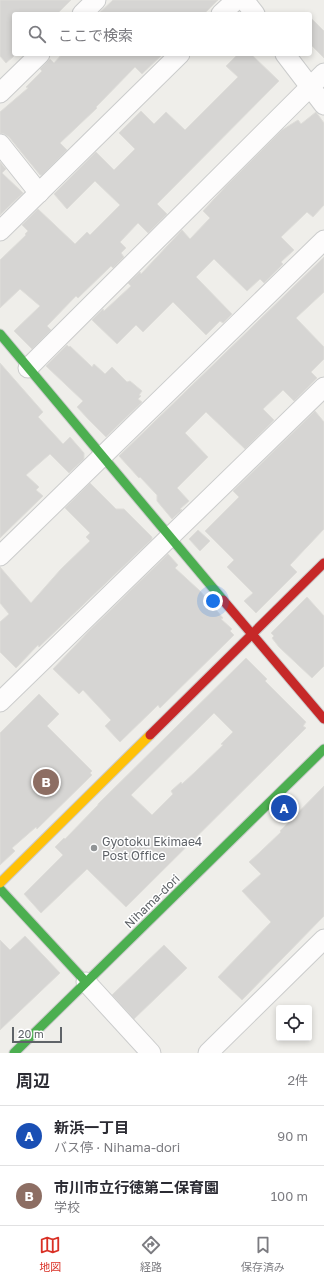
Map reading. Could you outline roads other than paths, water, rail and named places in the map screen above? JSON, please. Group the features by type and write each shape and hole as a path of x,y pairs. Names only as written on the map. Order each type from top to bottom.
{"street":[{"path":"84,12 96,0"},
{"path":"223,12 236,0"},
{"path":"244,0 253,12"},
{"path":"0,93 38,56"},
{"path":"0,230 178,56"},
{"path":"287,56 324,105"},
{"path":"28,368 324,73"},
{"path":"0,144 39,193"},
{"path":"0,556 324,240"},
{"path":"0,334 324,719"},
{"path":"0,702 324,387"},
{"path":"0,883 324,564"},
{"name":"Nihama-dori","path":"14,1053 324,750"},
{"path":"0,889 151,1053"},
{"path":"208,1053 324,939"}],"place":[{"name":"市川市立行徳第二保育園","path":"46,782"},
{"name":"新浜一丁目","path":"284,808"},
{"name":"Gyotoku Ekimae4 Post Office","path":"94,848"}]}
